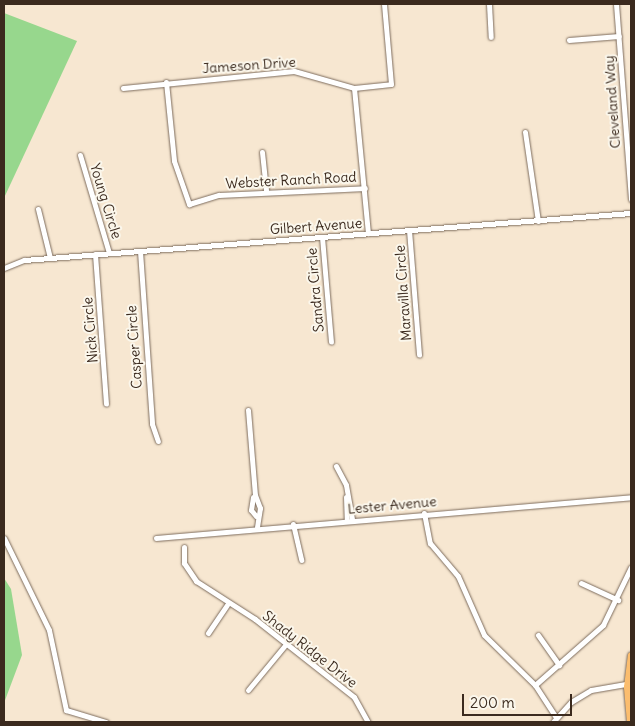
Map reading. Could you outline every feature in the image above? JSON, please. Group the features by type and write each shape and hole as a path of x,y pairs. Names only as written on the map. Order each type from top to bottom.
{"main road":[{"path":"630,722 629,683 631,655"}],"street":[{"name":"Jameson Drive","path":"123,88 166,82 294,71 354,88 391,84 384,4"},
{"path":"488,4 491,37"},
{"name":"Cleveland Way","path":"616,4 631,199"},
{"path":"569,40 619,36"},
{"name":"Webster Ranch Road","path":"166,82 174,161 189,204 219,195 266,191 365,188"},
{"path":"354,88 368,233"},
{"path":"525,132 538,221"},
{"path":"262,152 266,191"},
{"name":"Young Circle","path":"80,155 109,253"},
{"path":"38,209 50,258"},
{"name":"Gilbert Avenue","path":"4,268 14,262 94,254 631,213"},
{"name":"Maravilla Circle","path":"409,230 419,355"},
{"name":"Sandra Circle","path":"322,237 331,342"},
{"name":"Casper Circle","path":"140,251 151,419 158,441"},
{"name":"Nick Circle","path":"94,254 106,404"},
{"path":"248,410 255,495 250,510 256,516 257,527"},
{"path":"336,466 347,494 350,520"},
{"name":"Lester Avenue","path":"156,538 257,527 631,497"},
{"path":"424,513 430,543 458,576 484,635 535,684 556,717"},
{"path":"293,524 301,560"},
{"path":"4,538 49,630 66,710 95,716 106,722"},
{"name":"Shady Ridge Drive","path":"184,547 189,574 227,605 286,644 354,698 368,722"},
{"path":"535,684 588,641 618,600 631,567"},
{"path":"581,583 618,600"},
{"path":"208,633 227,605"},
{"path":"538,635 559,665"},
{"path":"248,690 286,644"},
{"path":"552,722 590,690 629,683"},
{"path":"92,722 95,716"}],"green space":[{"path":"4,13 77,41 4,198"},
{"path":"4,578 11,589 22,655 4,703"}]}
